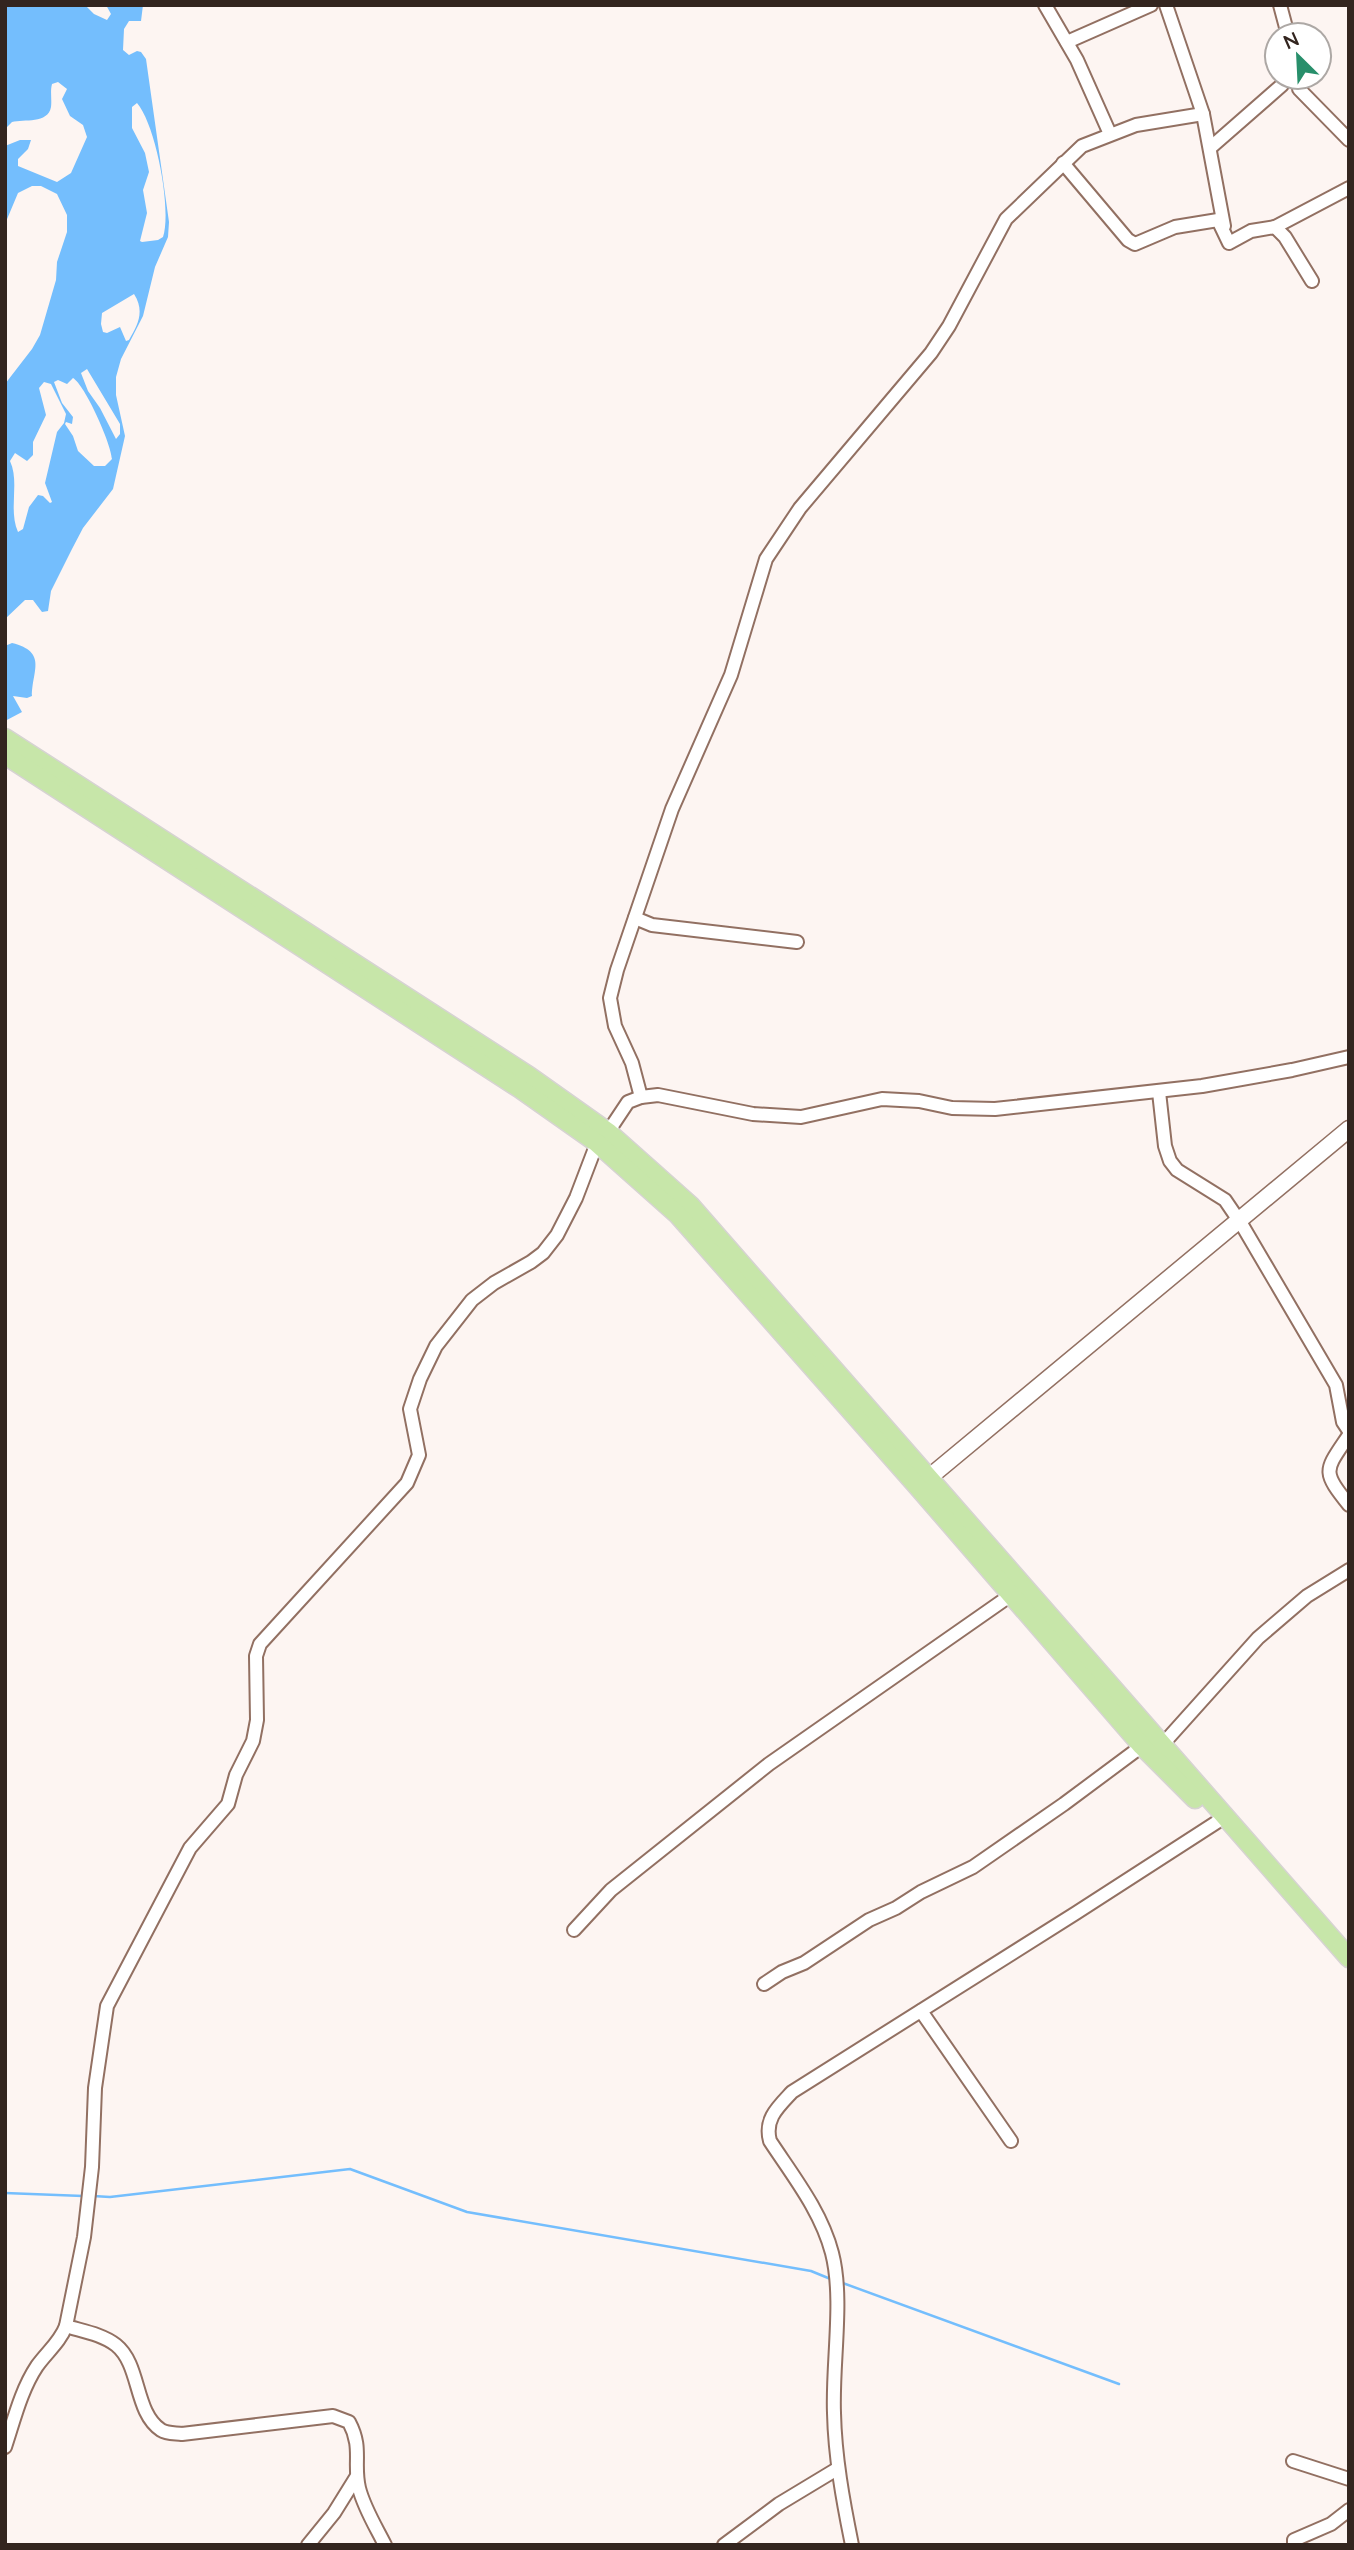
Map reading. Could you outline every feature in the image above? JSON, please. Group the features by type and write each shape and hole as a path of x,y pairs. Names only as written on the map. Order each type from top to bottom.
{"main road":[{"path":"7,745 529,1076 603,1137 678,1215 1162,1745 1349,1958"},
{"path":"923,1482 1349,1129"},
{"path":"923,1482 1011,1595 1142,1746 1217,1822 1349,1973"}],"street":[{"path":"1045,5 1067,42 1110,134"},
{"path":"1067,42 1151,5"},
{"path":"1166,5 1203,114 1221,216 1230,243"},
{"path":"1210,148 1275,91"},
{"path":"1301,91 1349,140"},
{"path":"641,1097 632,1063 615,1026 610,998 672,809 731,675 766,559 800,509 931,353 949,326 1006,219 1082,146 1136,125 1203,114"},
{"path":"1063,163 1128,240 1135,244 1175,227 1218,220 1230,243"},
{"path":"1230,243 1251,231 1275,227 1349,188"},
{"path":"1275,227 1285,237 1312,281"},
{"path":"635,918 652,925 797,942"},
{"path":"5,2447 22,2393 37,2367 62,2337 66,2326 84,2237 92,2168 95,2088 107,2006 190,1849 228,1804 236,1775 253,1741 257,1720 256,1656 260,1644 407,1483 419,1455 410,1409 420,1379 436,1346 472,1300 494,1283 531,1262 557,1235 603,1137 628,1102 657,1095 753,1114 801,1117 882,1100 919,1101 952,1108 995,1109 1159,1092 1292,1070 1349,1056"},
{"path":"1159,1092 1166,1146 1171,1161 1177,1170 1225,1200 1336,1385 1343,1422 1349,1433 1331,1461 1328,1473 1332,1484 1349,1505"},
{"path":"1162,1745 1258,1638 1307,1596 1349,1570"},
{"path":"574,1930 611,1890 758,1773 1011,1595"},
{"path":"764,1984 869,1920 973,1867 1142,1746"},
{"path":"852,2545 838,2469 834,2412 836,2289 832,2254 811,2205 770,2141 767,2131 771,2117 792,2092 1217,1822"},
{"path":"921,2011 1011,2141"},
{"path":"66,2326 96,2335 116,2345 125,2356 150,2420 163,2432 182,2434 333,2416 349,2422 356,2436 357,2476 363,2500 384,2545"},
{"path":"1293,2461 1349,2479"},
{"path":"724,2545 779,2504 838,2469"},
{"path":"309,2545 334,2514 357,2476"},
{"path":"1294,2545 1294,2540 1331,2525 1349,2510"}],"water":[{"path":"5,5 85,5 94,14 107,20 111,14 106,5 143,5 141,21 129,21 124,29 123,50 129,55 141,52 146,59 169,222 168,237 155,267 143,316 121,359 116,377 116,395 125,436 113,489 83,528 51,591 48,611 42,612 33,600 25,600 5,619 5,384 40,335 67,232 67,215 57,194 41,186 32,186 18,193 5,224 5,146 20,140 31,140 28,149 18,159 18,166 57,182 71,173 87,137 83,125 70,116 62,99 67,89 58,82 52,84 51,107 45,116 35,120 12,122 5,129","holes":["137,103 144,114 160,168 164,189 165,224 163,237 158,240 140,241 147,213 143,190 149,172 145,153 132,128 132,107","134,294 140,312 129,340 126,341 120,327 103,332 102,313","87,369 120,424 120,434 116,439 88,391 81,373","73,378 90,402 111,451 112,459 105,466 94,466 78,451 65,424 72,424 73,417 62,403 54,382 58,380 67,384","44,382 51,384 66,414 64,423 57,432 45,483 52,502 38,495 29,507 23,529 18,532 10,461 15,453 27,461 33,455 33,442 46,415 39,388"]},
{"path":"12,643 30,652 36,664 32,696 13,696 22,712 5,721 5,646"}],"waterway":[{"path":"93,2196 110,2197 350,2169 467,2212 811,2271 833,2280"},
{"path":"5,2193 83,2196"},
{"path":"840,2282 1119,2384"}]}
